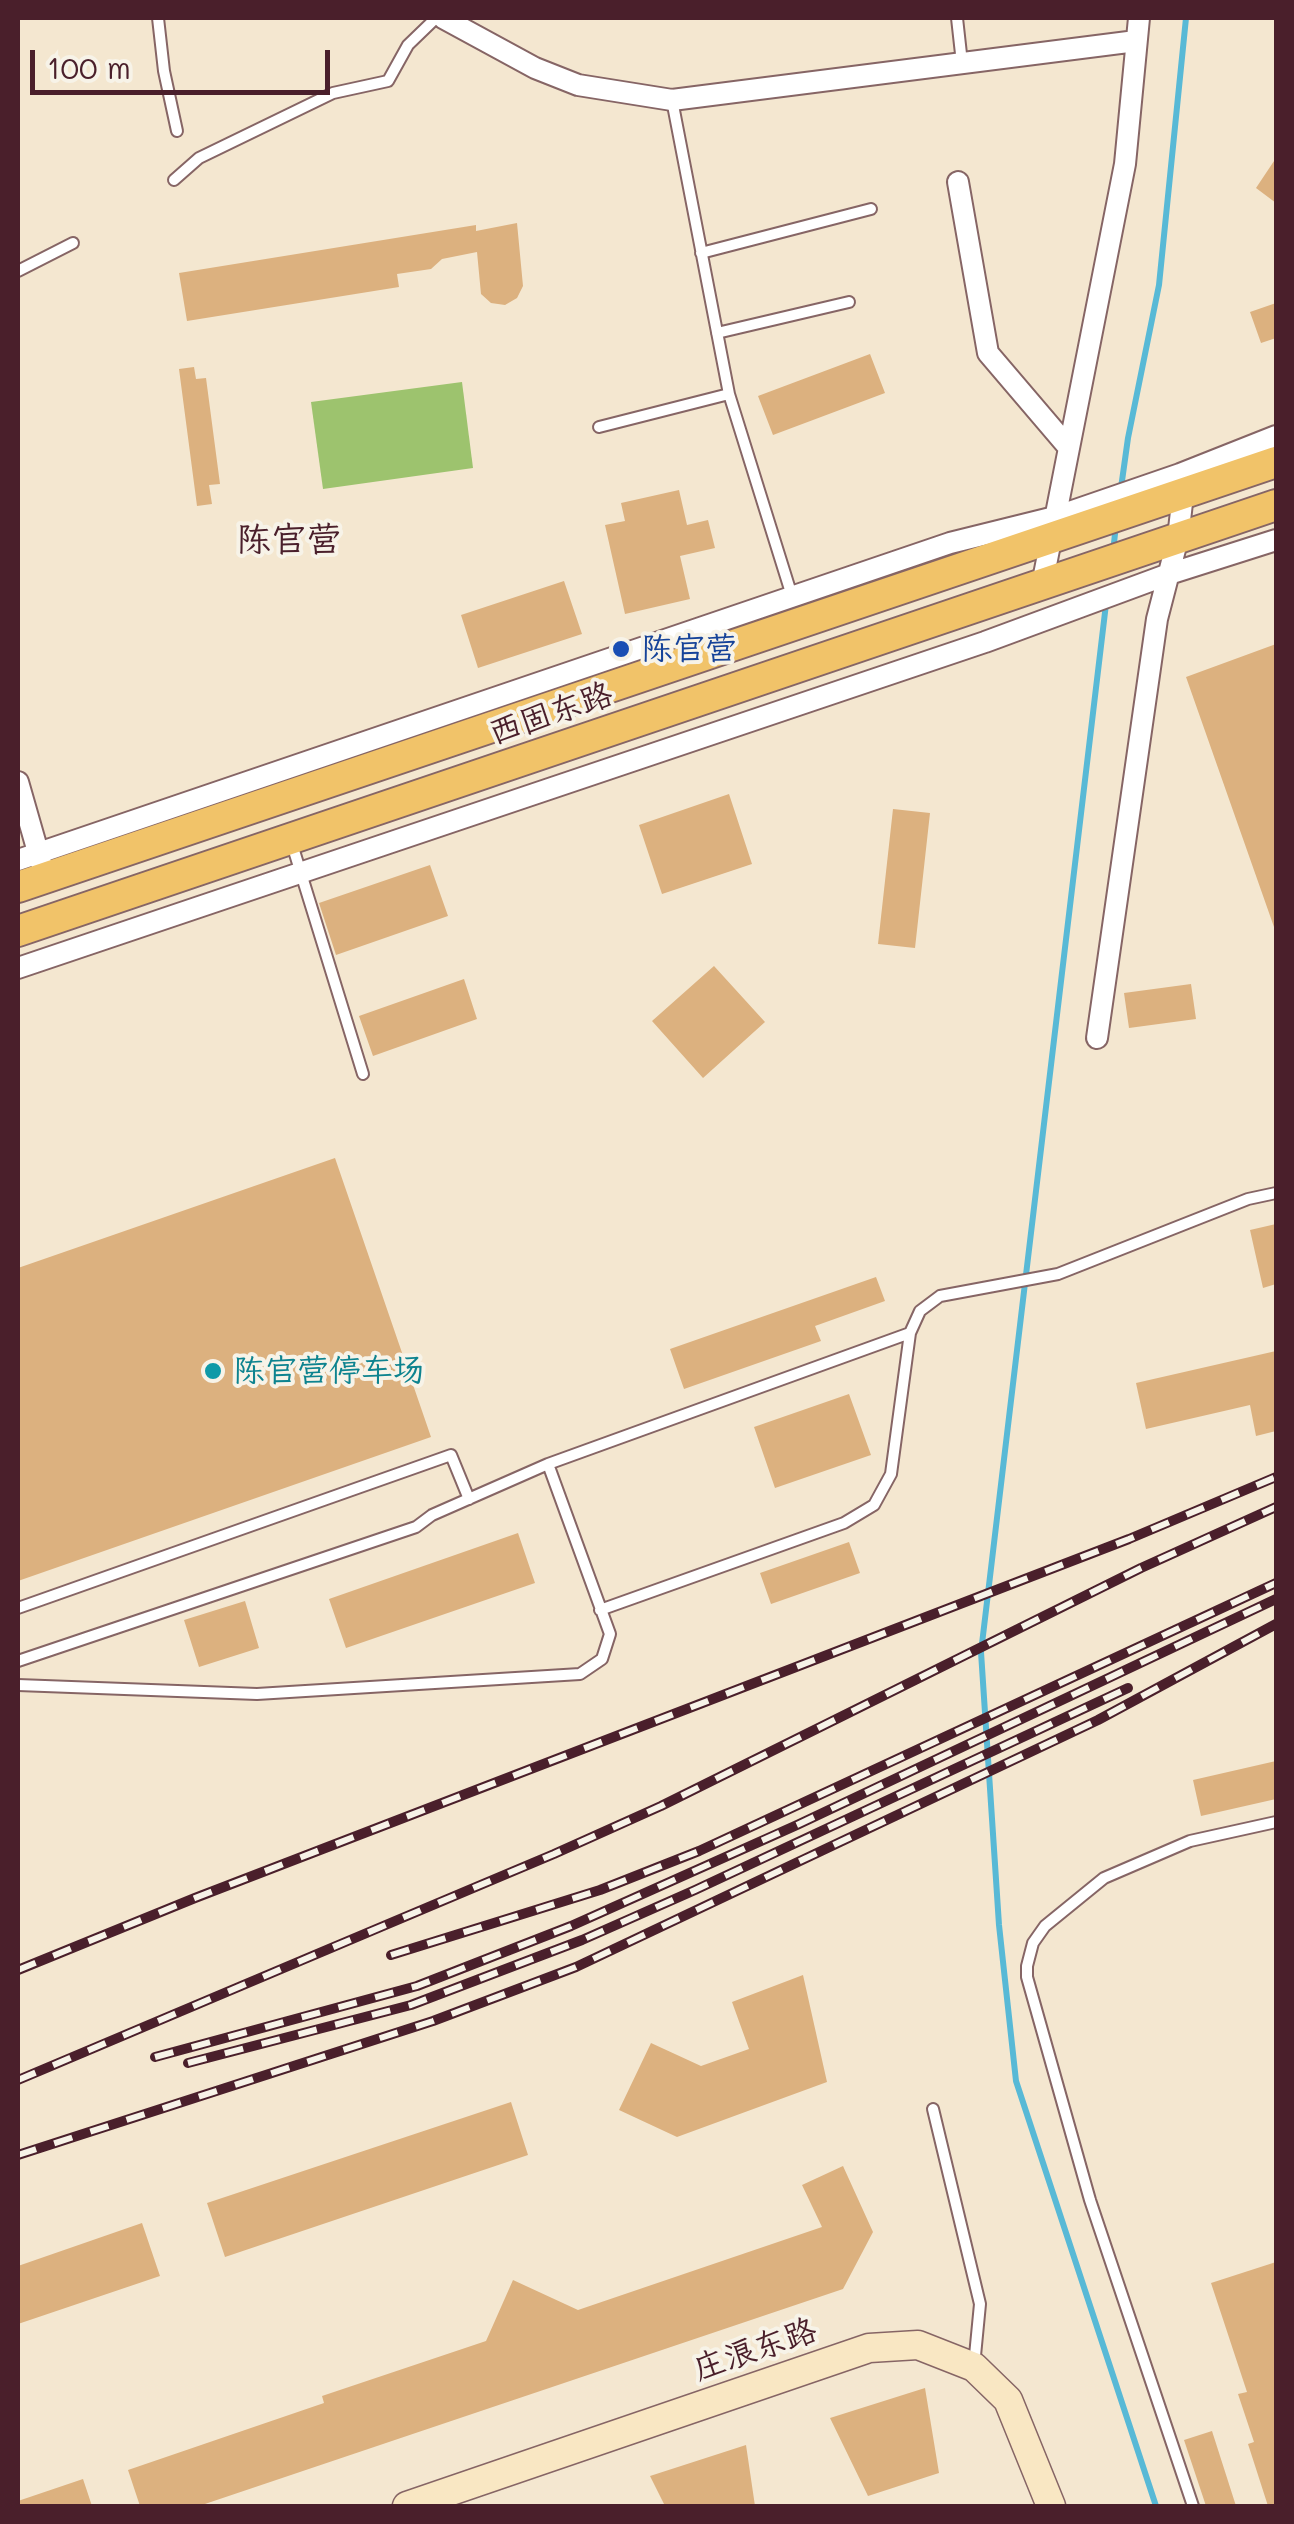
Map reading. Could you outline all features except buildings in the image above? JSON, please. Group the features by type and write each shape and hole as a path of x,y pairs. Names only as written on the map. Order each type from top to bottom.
{"main road":[{"name":"西固东路","path":"30,870 1064,524 1276,462"},
{"name":"西固东路","path":"18,931 1276,505"}],"street":[{"path":"444,18 535,68 578,84 672,100 1136,41"},
{"path":"1056,580 1069,448 1125,164 1139,18"},
{"path":"958,182 988,353 1069,448"},
{"path":"1097,1038 1168,541 1168,491 1276,436"},
{"path":"18,782 30,870 950,543 1064,524"},
{"path":"18,968 1276,540"},
{"name":"庄浪东路","path":"406,2506 869,2348 918,2345 974,2368 1008,2400 1051,2506"}],"lane":[{"path":"158,18 177,131"},
{"path":"174,180 199,158 287,114 333,93 388,81 408,45 436,18"},
{"path":"957,18 962,63"},
{"path":"672,100 729,394 792,596"},
{"path":"702,253 872,209"},
{"path":"18,271 73,243"},
{"path":"717,333 849,302"},
{"path":"598,427 729,394"},
{"path":"290,839 363,1074"},
{"path":"600,1610 844,1523 874,1505 891,1474 910,1332 920,1311 940,1296 1058,1274 1248,1200 1276,1194"},
{"path":"18,1661 416,1528 432,1515 548,1464 910,1332"},
{"path":"18,1608 451,1455 468,1499"},
{"path":"18,1685 258,1694 580,1674 592,1668 608,1648 610,1634 548,1464"},
{"path":"1193,2506 1090,2200 1027,1966 1032,1943 1044,1926 1104,1878 1190,1841 1276,1822"},
{"path":"933,2110 980,2304 974,2368"}],"green space":[{"path":"462,382 473,468 323,489 311,402"}],"waterway":[{"path":"1121,488 1159,285 1186,18"},
{"path":"1113,552 1116,525"},
{"path":"1106,604 981,1652 999,1925 1016,2081 1156,2506"}],"railway":[{"path":"18,1970 195,1898 1129,1539 1276,1477"},
{"path":"18,2080 661,1806 1141,1568 1276,1507"},
{"path":"391,1955 600,1890 699,1851 1276,1583"},
{"path":"155,2057 417,1986 571,1926 797,1825 1276,1599"},
{"path":"18,2155 433,2021 576,1967 1098,1720 1276,1624"},
{"path":"188,2063 411,2005 582,1940 1128,1688"}],"place":[{"name":"陈官营","path":"621,649"},
{"name":"陈官营停车场","path":"213,1371"}],"district":[{"name":"陈官营","path":"289,540"}]}
